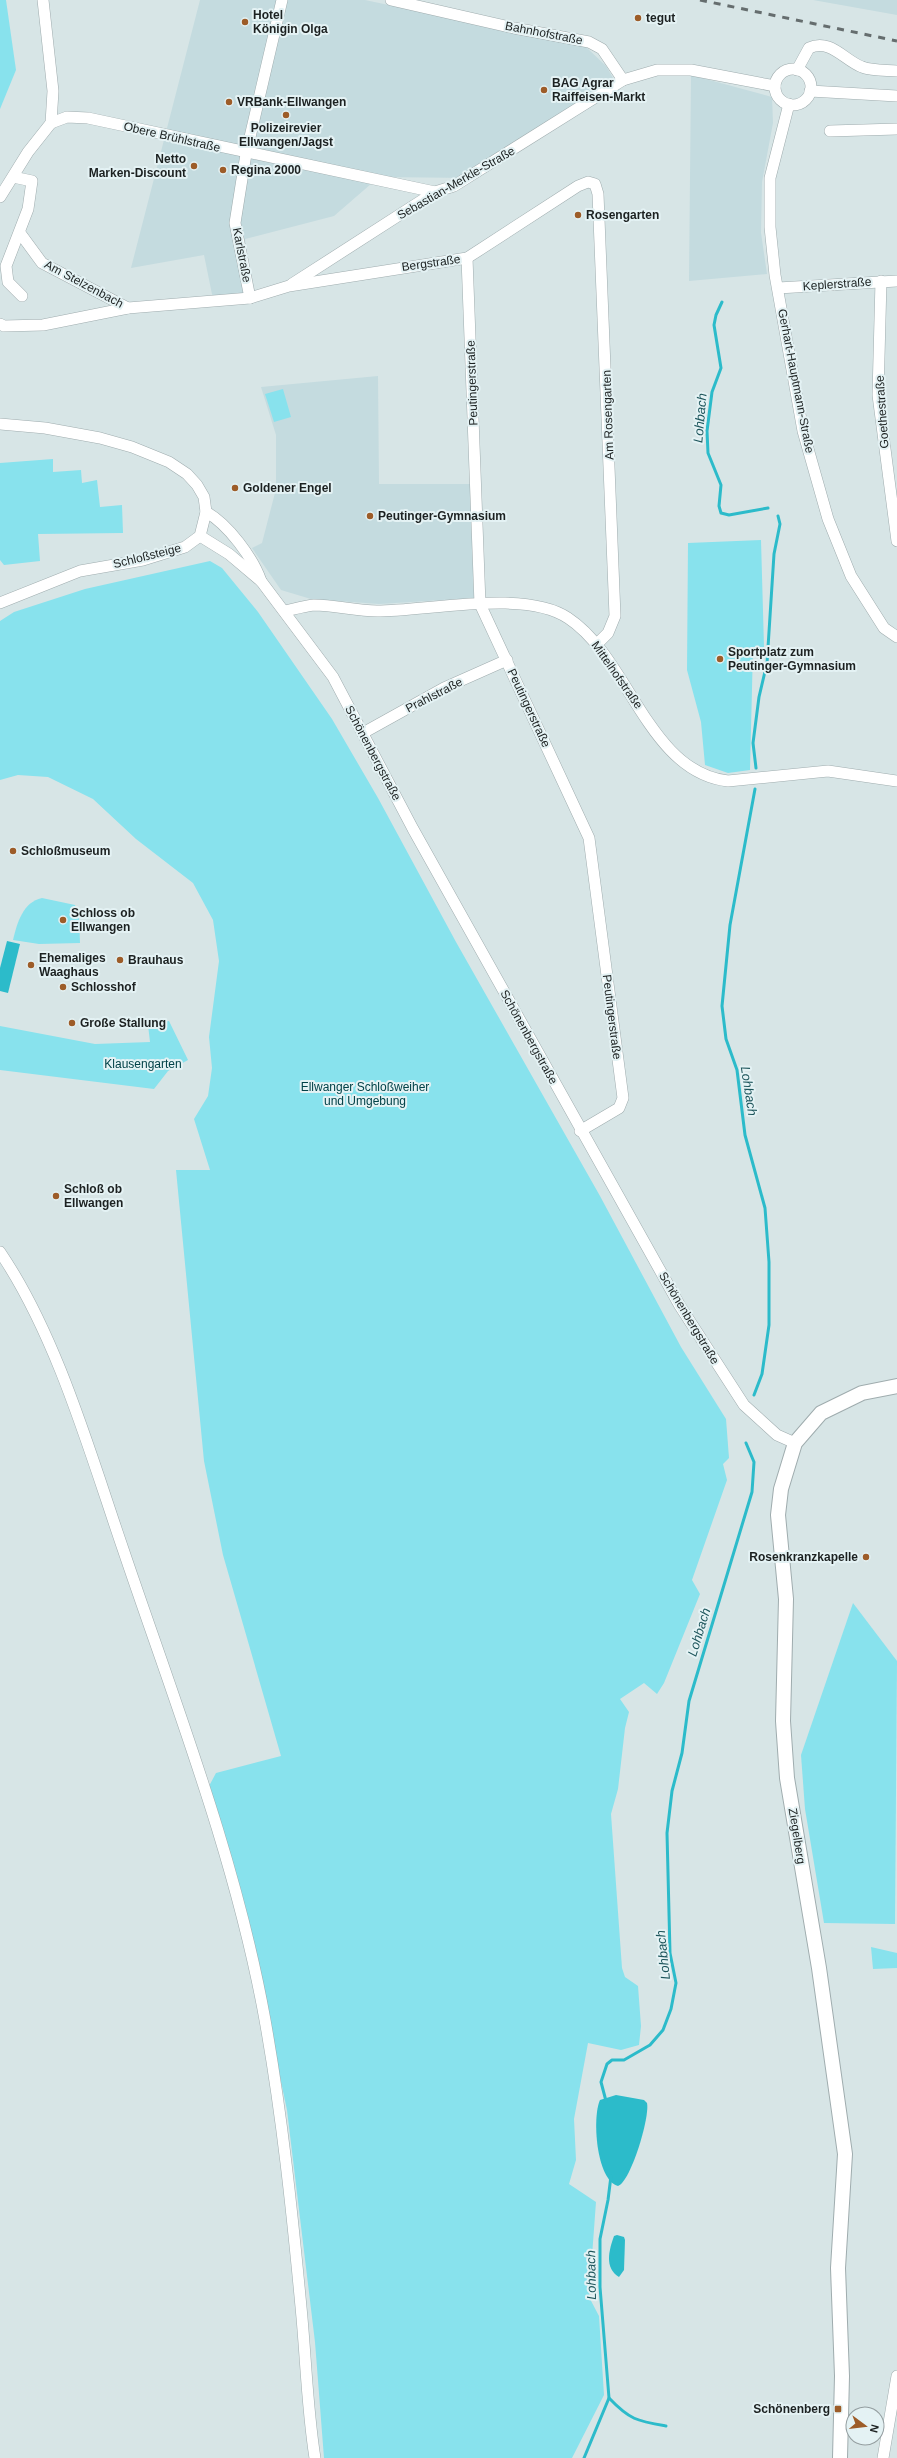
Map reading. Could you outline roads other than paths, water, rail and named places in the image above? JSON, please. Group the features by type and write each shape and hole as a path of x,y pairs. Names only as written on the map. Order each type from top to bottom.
{"main road":[{"path":"795,1443 821,1413 847,1398 881,1388 897,1386"},
{"name":"Ziegelberg","path":"795,1443 781,1489 778,1515 786,1599 783,1721 787,1778 819,1968 845,2154 838,2268 842,2376 840,2458"}],"street":[{"path":"0,197 51,123 53,91 43,0"},
{"name":"Karlstraße","path":"250,298 235,222 246,154 282,0"},
{"name":"Bahnhofstraße","path":"391,0 514,28 589,42 602,49 623,80"},
{"path":"797,70 809,48 818,45 836,50 862,67 897,71"},
{"path":"623,80 657,70 684,70 775,86"},
{"path":"797,70 809,80 810,91 804,100 789,104 777,96 775,86 776,81 782,72 797,70"},
{"name":"Sebastian-Merkle-Straße","path":"289,286 435,192 454,186 623,80"},
{"path":"810,91 897,96"},
{"name":"Gerhart-Hauptmann-Straße","path":"789,104 770,178 770,227 778,288 803,431 828,519 851,576 884,628 897,637"},
{"name":"Obere Brühlstraße","path":"51,123 67,116 88,118 246,154 435,192"},
{"path":"830,131 897,129"},
{"path":"13,177 32,181 28,209 6,266 8,282 22,296"},
{"name":"Bergstraße","path":"250,298 289,286 467,258 578,186 592,182"},
{"name":"Am Rosengarten","path":"592,182 595,184 598,194 615,616 608,633 597,644"},
{"name":"Am Stelzenbach","path":"20,233 42,262 128,308"},
{"name":"Peutingerstraße","path":"467,258 480,604 589,838 622,1098 619,1108 580,1131"},
{"name":"Keplerstraße","path":"778,288 897,281"},
{"name":"Goethestraße","path":"882,282 878,395 896,519 897,542"},
{"path":"128,308 250,298"},
{"name":"Am Stelzenbach","path":"0,324 4,326 43,325 128,308"},
{"path":"0,424 45,428 100,438 132,447 169,462 187,474 197,484 204,497 206,512 200,536 229,554 261,581 284,611"},
{"path":"206,512 223,524 257,569 261,581"},
{"name":"Schloßsteige","path":"0,603 80,571 143,560 185,547 200,536"},
{"name":"Mittelhofstraße","path":"284,611 314,605 377,611 480,604 536,605 557,611 569,618 597,644 662,742 696,771 714,779 728,781 828,771 897,781"},
{"name":"Schönenbergstraße","path":"284,611 333,677 413,829 580,1131 680,1306 744,1405 777,1435 795,1443"},
{"name":"Prahlstraße","path":"363,733 444,688 507,660"},
{"path":"0,1252 17,1278 39,1322 88,1449 230,1870 264,2015 282,2123 301,2312 309,2419 315,2458"},
{"path":"883,2458 892,2434 897,2376"}],"waterway":[{"name":"Lohbach","path":"722,302 716,315 714,325 721,368 712,392 707,431 708,453 721,485 719,506 721,513 729,515 768,508"},
{"name":"Lohbach","path":"756,768 753,743 759,697 767,663 774,554 780,524 778,516"},
{"name":"Lohbach","path":"754,1395 762,1374 769,1325 769,1262 765,1208 745,1135 737,1070 726,1039 722,1006 730,925 755,789"},
{"name":"Lohbach","path":"606,2101 601,2082 607,2064 612,2060 624,2060 650,2045 663,2030 671,2009 676,1983 670,1953 667,1833 672,1791 682,1753 689,1701 752,1492 754,1462 746,1443"},
{"name":"Lohbach","path":"584,2458 609,2398 600,2287 600,2239 611,2176"},
{"path":"609,2398 623,2411 634,2418 648,2423 666,2426"}],"railway":[{"path":"700,0 897,41"}],"place":[{"name":"tegut","path":"638,18"},
{"name":"Hotel Königin Olga","path":"245,22"},
{"name":"BAG Agrar Raiffeisen-Markt","path":"544,90"},
{"name":"VRBank-Ellwangen","path":"229,102"},
{"name":"Polizeirevier Ellwangen/Jagst","path":"286,115"},
{"name":"Netto Marken-Discount","path":"194,166"},
{"name":"Regina 2000","path":"223,170"},
{"name":"Rosengarten","path":"578,215"},
{"name":"Goldener Engel","path":"235,488"},
{"name":"Peutinger-Gymnasium","path":"370,516"},
{"name":"Sportplatz zum Peutinger-Gymnasium","path":"720,659"},
{"name":"Schloßmuseum","path":"13,851"},
{"name":"Schloss ob Ellwangen","path":"63,920"},
{"name":"Brauhaus","path":"120,960"},
{"name":"Ehemaliges Waaghaus","path":"31,965"},
{"name":"Schlosshof","path":"63,987"},
{"name":"Große Stallung","path":"72,1023"},
{"name":"Schloß ob Ellwangen","path":"56,1196"},
{"name":"Rosenkranzkapelle","path":"866,1557"},
{"name":"Schönenberg","path":"838,2409"}],"park label":[{"name":"Klausengarten","path":"143,1064"},
{"name":"Ellwanger Schloßweiher und Umgebung","path":"365,1094"}]}
